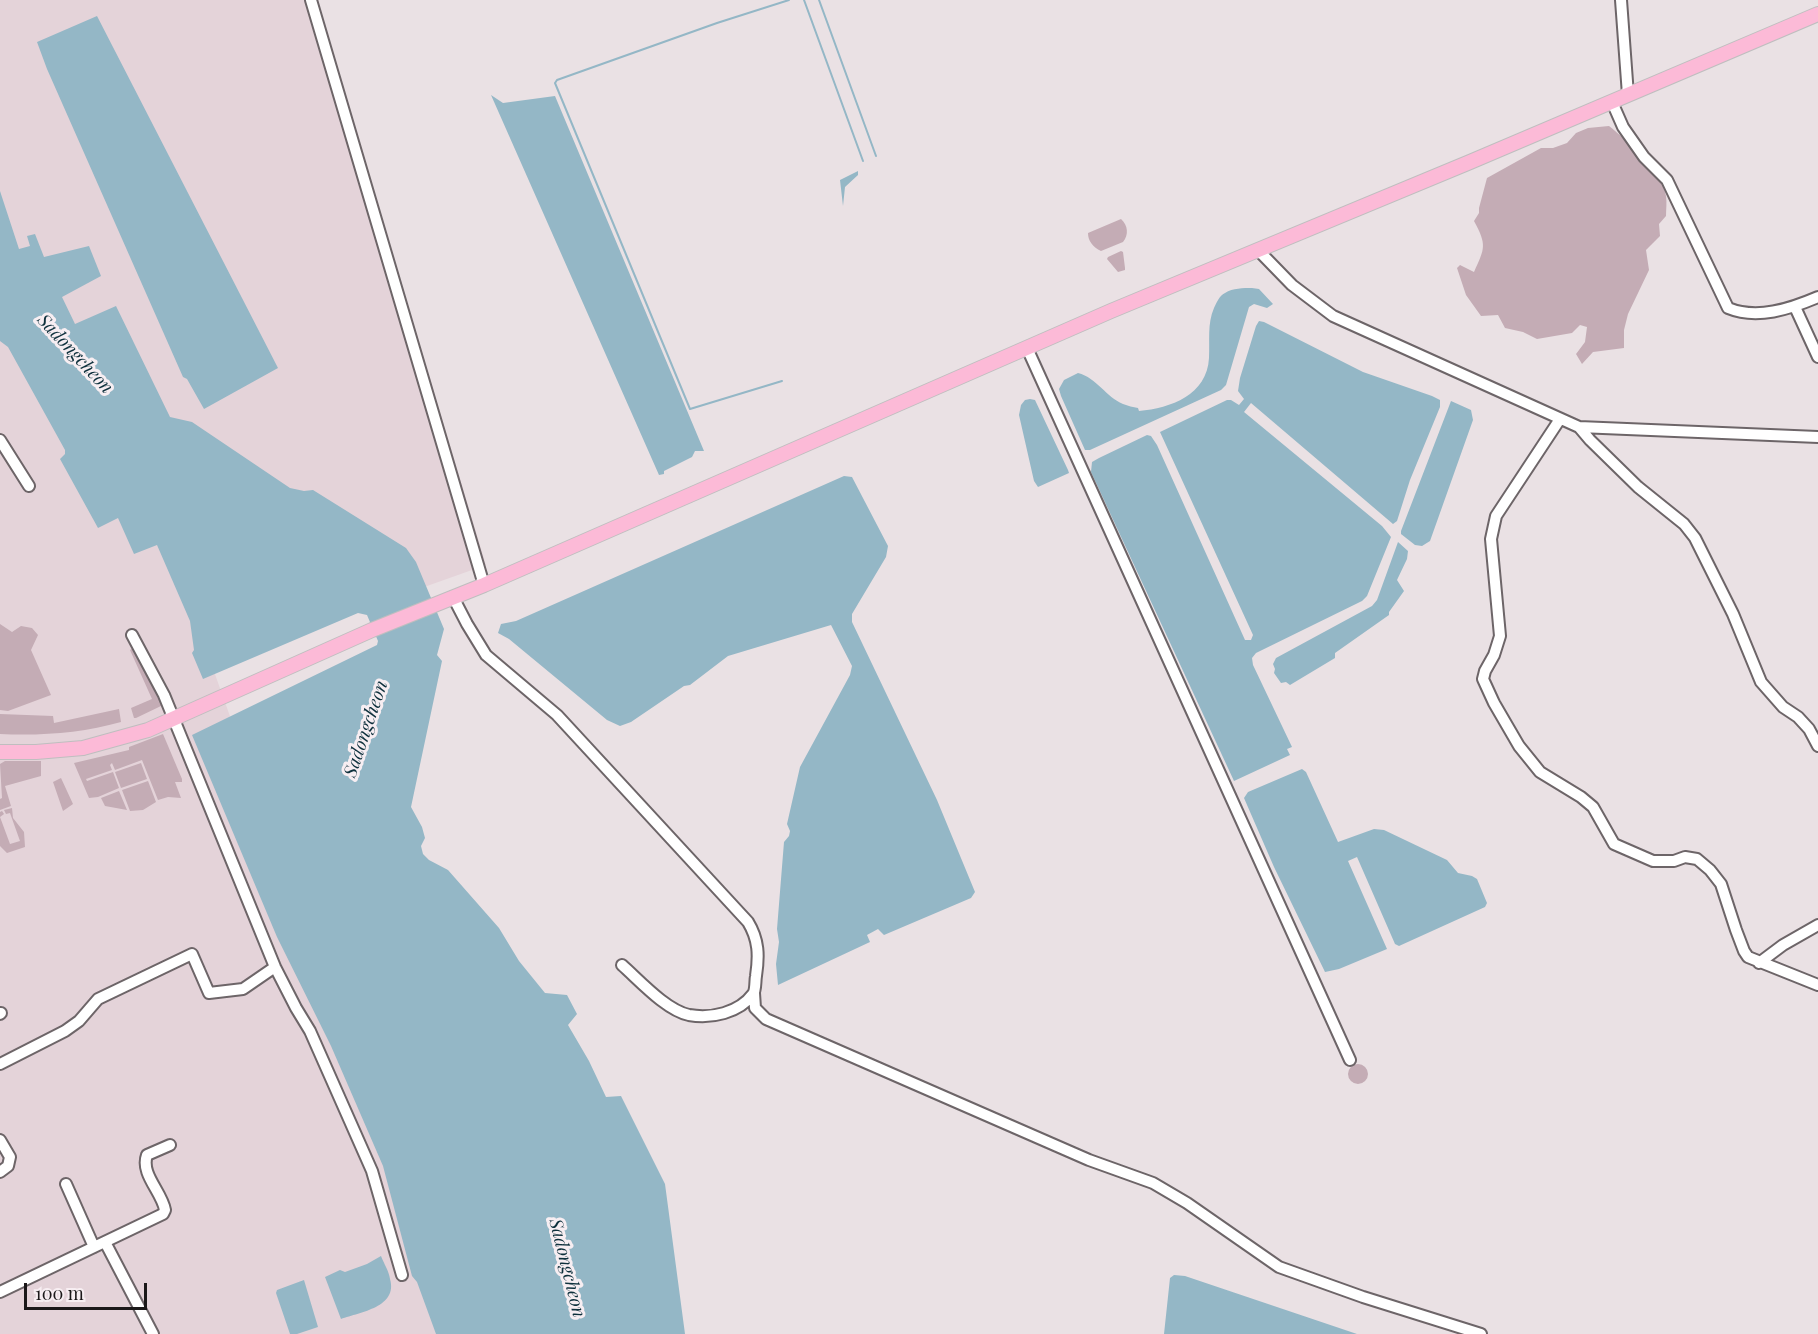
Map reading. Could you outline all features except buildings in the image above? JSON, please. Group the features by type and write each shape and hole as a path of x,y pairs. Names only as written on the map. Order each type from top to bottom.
{"main road":[{"path":"0,752 83,748 148,730 372,630 484,585 1027,348 1818,14"}],"street":[{"path":"311,0 484,585"},
{"path":"1621,0 1628,95"},
{"path":"1612,102 1623,127 1644,157 1666,180 1728,308 1755,314 1795,307 1818,297"},
{"path":"1258,250 1292,285 1333,316 1579,427 1818,438"},
{"path":"1795,307 1818,357"},
{"path":"1027,348 1350,1060"},
{"path":"1560,419 1496,516 1491,539 1500,636 1483,679 1519,746 1540,772 1593,807 1614,844 1653,861 1663,862 1685,857 1696,859 1710,870 1721,884 1748,957 1818,984"},
{"path":"1579,427 1638,487 1684,524 1695,538 1734,614 1761,682 1783,707 1798,717 1809,729 1818,746"},
{"path":"0,440 29,486"},
{"path":"453,597 486,655 557,715 748,922 758,944 755,1008 766,1019 1089,1160 1153,1183 1187,1203 1279,1266 1363,1297 1481,1334"},
{"path":"132,635 164,694 275,968 310,1030 372,1171 402,1275"},
{"path":"1759,963 1783,945 1818,926"},
{"path":"0,1064 65,1031 79,1021 98,999 192,954 209,993 243,989 275,968"},
{"path":"622,965 671,1008 688,1015 707,1017 723,1014 742,1004 754,993"},
{"path":"0,1140 10,1158 8,1166 0,1172"},
{"path":"0,1292 163,1214 164,1202 147,1170 145,1161 147,1155 170,1145"},
{"path":"66,1184 94,1247"},
{"path":"105,1242 153,1334"}],"shaded area":[{"path":"0,0 316,0 486,565 211,663 450,1334 0,1334"},
{"path":"1609,126 1634,148 1658,178 1666,196 1666,216 1659,224 1660,236 1646,250 1649,270 1628,314 1624,330 1624,348 1593,352 1582,364 1576,354 1585,342 1587,327 1580,325 1572,333 1537,339 1523,332 1505,328 1498,315 1481,316 1466,295 1457,268 1460,265 1474,272 1482,252 1483,241 1474,221 1479,213 1487,178 1541,148 1553,148 1567,143 1576,133 1588,128"},
{"path":"1121,219 1127,230 1123,242 1101,251 1093,246 1088,233"},
{"path":"1121,251 1125,270 1118,272 1107,259"},
{"path":"0,624 12,632 21,626 32,628 38,635 31,650 51,695 8,711 0,710"},
{"path":"133,648 163,704 136,718 131,708 152,699 130,650"},
{"path":"119,709 121,722 106,726 61,733 0,734 0,714 53,716 54,723"},
{"path":"163,734 182,779 182,782 175,782 181,798 168,797 158,800 142,760 115,770 112,763 110,765 112,770 86,779 87,781 113,772 119,788 98,797 89,798 74,763 129,750 129,747"},
{"path":"5,761 41,761 41,776 5,786 11,806 0,810 0,799 2,798 0,764"},
{"path":"141,763 147,779 121,788 115,772"},
{"path":"61,778 73,804 63,811 53,782"},
{"path":"148,781 156,802 143,810 130,811 122,790"},
{"path":"119,791 127,810 105,806 101,798"},
{"path":"12,808 13,818 24,832 25,847 7,853 0,846 0,817 10,844 20,841 10,813 6,814 4,810"},
{"path":"1358,1064 1365,1067 1368,1074 1365,1081 1358,1084 1351,1081 1348,1074 1351,1067"}],"water":[{"path":"97,16 278,368 204,409 187,379 183,377 37,42"},
{"path":"491,95 503,103 555,96 704,451 695,451 692,457 664,471 664,474 659,475"},
{"path":"858,171 858,175 845,187 843,206 840,180"},
{"name":"Sadongcheon","path":"0,191 19,249 30,246 27,236 35,234 44,257 89,246 101,276 62,297 75,324 116,306 170,417 192,422 290,488 313,490 406,548 416,562 444,629 437,655 442,661 411,807 425,838 421,846 423,854 429,860 448,870 499,928 519,961 545,993 567,995 577,1014 568,1025 606,1097 621,1096 665,1184 685,1334 436,1334 417,1282 412,1276 383,1166 331,1046 277,937 192,735 377,645 378,641 367,615 358,613 203,679 192,653 194,650 190,621 157,545 134,554 118,518 98,528 60,459 65,454 65,450 8,347 0,341"},
{"path":"1259,289 1273,304 1267,308 1254,304 1249,307 1226,385 1221,390 1090,450 1085,450 1061,396 1059,389 1064,380 1078,373 1085,375 1117,401 1138,408 1139,411 1175,403 1194,390 1207,371 1210,320 1218,299 1231,290"},
{"path":"1259,321 1363,372 1432,396 1440,400 1440,407 1410,480 1397,521 1393,524 1251,403 1244,412 1382,526 1391,537 1367,596 1362,601 1256,653 1252,658 1253,665 1292,747 1287,749 1290,755 1234,781 1091,472 1092,462 1147,435 1151,436 1245,640 1251,640 1253,635 1160,432 1227,400 1239,405 1244,399 1238,391 1240,378"},
{"path":"1025,400 1035,400 1069,473 1038,487 1034,481 1019,415 1021,405"},
{"path":"1451,401 1471,410 1473,420 1430,541 1422,546 1415,545 1401,534 1401,531"},
{"path":"844,476 852,477 888,546 886,557 852,614 852,622 937,800 975,892 971,898 884,935 878,929 867,935 870,942 778,985 777,929 784,842 789,836 790,831 787,824 800,767 850,675 852,666 831,625 728,656 690,685 684,686 631,722 620,726 607,720 509,639 498,633 501,624 516,621"},
{"path":"1398,542 1408,551 1407,559 1397,580 1404,591 1389,615 1335,653 1335,658 1290,685 1286,682 1281,683 1274,673 1273,664 1276,658 1372,606 1377,600"},
{"path":"1302,769 1306,772 1338,842 1374,829 1384,830 1447,860 1458,873 1477,879 1487,903 1485,907 1399,946 1395,944 1357,857 1348,861 1387,949 1339,969 1325,972 1274,867 1244,798 1248,792"},
{"path":"381,1256 389,1276 391,1288 389,1296 376,1307 341,1319 325,1277 340,1270 345,1272 367,1264"},
{"path":"1174,1275 1185,1276 1357,1334 1164,1334 1170,1278"},
{"path":"304,1280 318,1327 290,1334 276,1293 277,1290"}],"waterway":[{"path":"782,381 690,409 555,83 557,80 717,23 789,0"},
{"path":"804,0 863,161"},
{"path":"819,0 876,156"}]}
